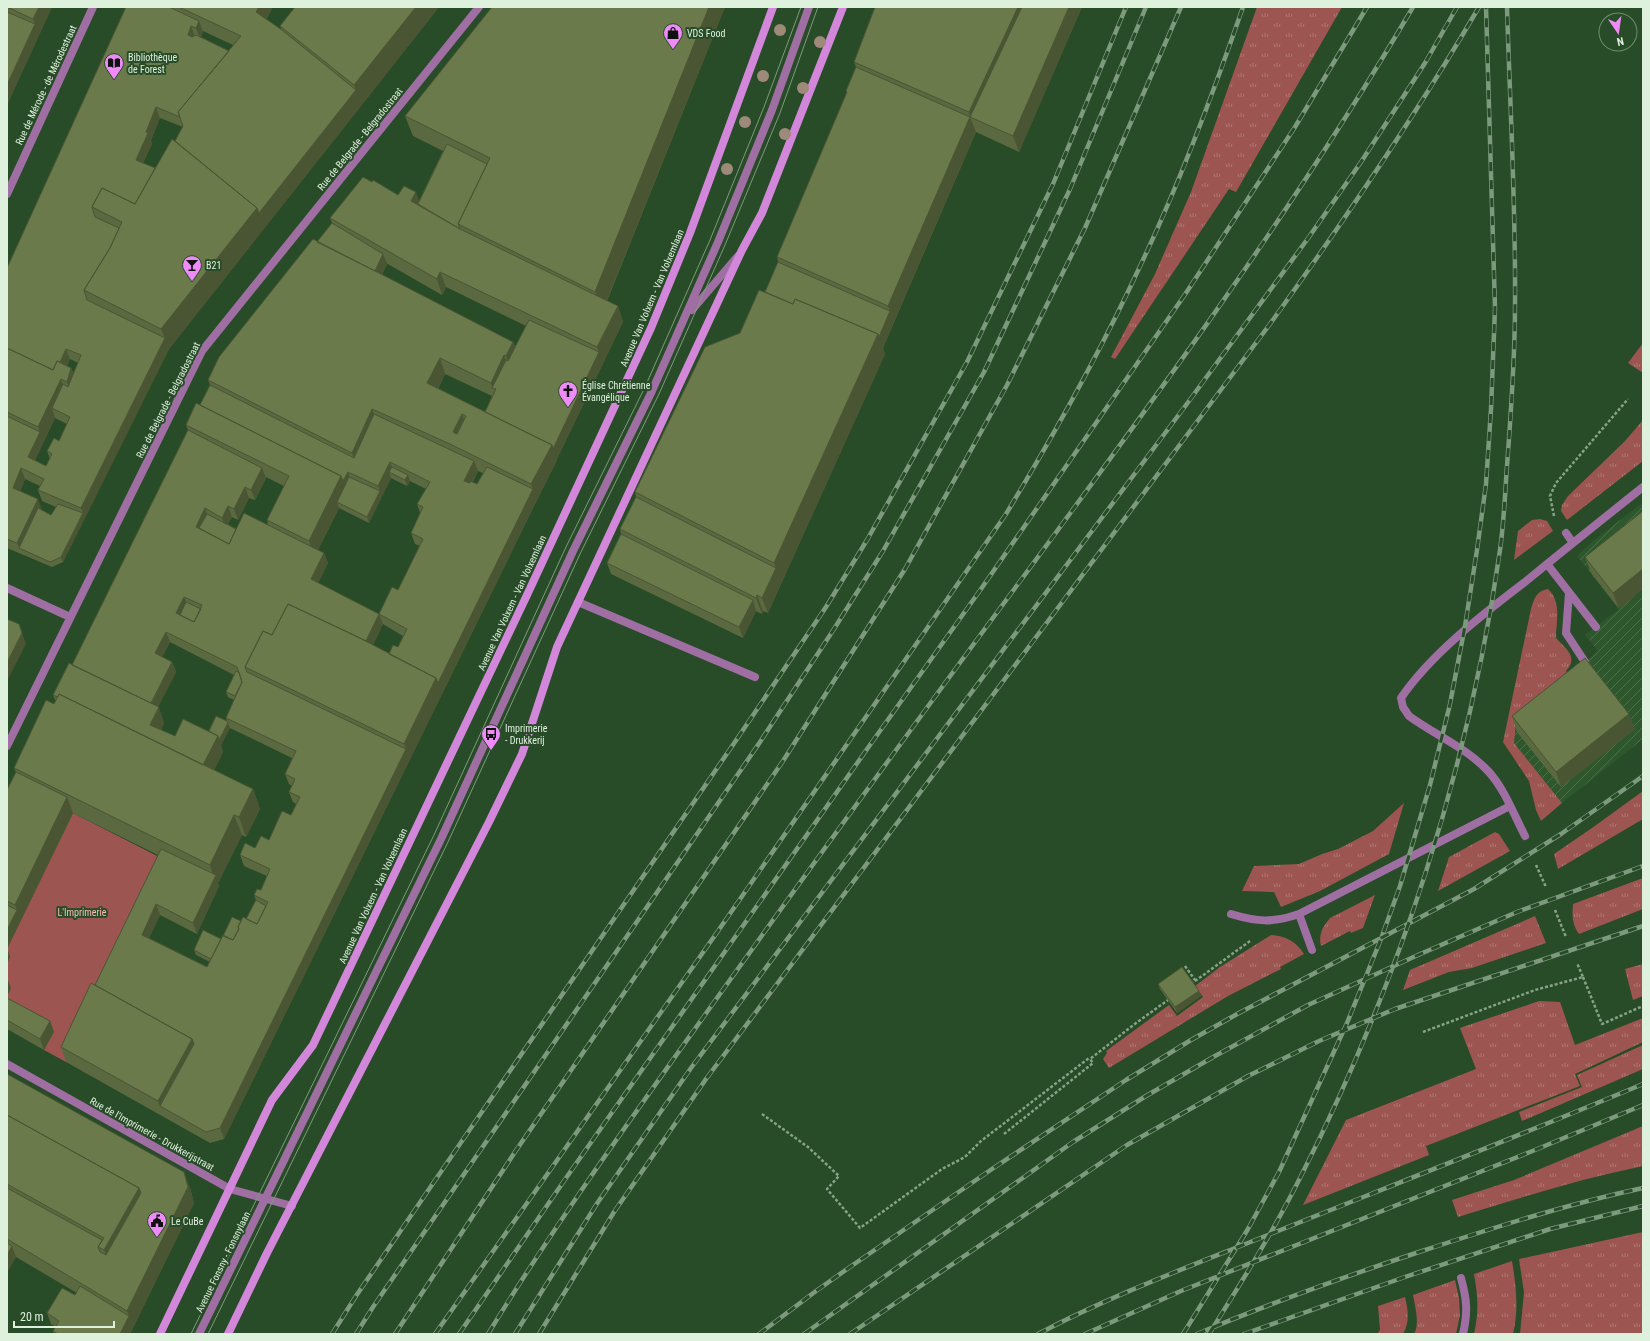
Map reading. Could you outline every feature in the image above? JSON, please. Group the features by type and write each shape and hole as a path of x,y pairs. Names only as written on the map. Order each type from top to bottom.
{"main road":[{"name":"Avenue Van Volxem - Van Volxemlaan","path":"230,1188 272,1100 313,1045 531,587 652,328 690,233 773,7"},
{"path":"228,1334 267,1253 519,761 557,647 742,250 762,213 843,7"},
{"path":"160,1334 230,1188"}],"street":[{"name":"Rue de Mérode - de Mérodestraat","path":"7,194 93,7"},
{"name":"Rue de Belgrade - Belgradostraat","path":"7,746 202,351 478,7"},
{"path":"265,1199 441,839 573,552 652,390 685,318 772,110 809,7"},
{"path":"685,318 742,250"},
{"path":"1525,836 1502,790 1489,773 1476,760 1409,716 1403,707 1401,698 1409,686 1476,620 1643,487"},
{"path":"1566,533 1573,543"},
{"path":"1547,564 1596,626"},
{"path":"7,588 70,617"},
{"path":"1569,593 1566,633 1585,662"},
{"path":"578,602 755,677"},
{"path":"1231,914 1248,919 1264,921 1282,920 1299,914 1510,806"},
{"path":"1299,914 1312,950"},
{"name":"Rue de l'Imprimerie - Drukkerijstraat","path":"7,1064 230,1188 292,1206"},
{"name":"Avenue Fonsny - Fonsnylaan","path":"199,1334 265,1199"},
{"path":"1461,1278 1467,1297 1467,1316 1463,1334"}],"path":[{"path":"1566,533 1554,516 1550,496 1556,483 1628,399"},
{"path":"1536,865 1546,887"},
{"path":"1555,910 1566,937"},
{"path":"1191,984 1250,941 1264,921"},
{"path":"1577,963 1602,1024 1643,1006"},
{"path":"1185,966 1195,980"},
{"path":"1423,1032 1535,990 1583,977"},
{"path":"762,1114 808,1148 839,1176 827,1189 860,1228 942,1169 965,1157 981,1141 1089,1058 1090,1060 1136,1023 1168,1000"},
{"path":"1004,1134 1093,1063 1090,1060"}],"shaded area":[{"path":"1643,502 1643,739 1562,803 1514,743 1517,715 1598,651 1585,635 1619,609 1577,556 1592,542"}],"green space":[{"path":"1257,7 1342,7 1236,192 1229,189 1115,359 1111,357 1155,274 1191,192"},
{"path":"1643,343 1643,373 1628,363"},
{"path":"1643,420 1643,461 1567,520 1561,511 1562,505 1568,496 1625,441"},
{"path":"1540,519 1547,521 1553,531 1514,560 1518,531 1532,520"},
{"path":"1548,589 1557,606 1556,638 1570,653 1570,666 1566,671 1568,675 1517,715 1514,743 1562,803 1541,821 1536,810 1529,781 1503,742 1531,609 1538,594"},
{"path":"1643,791 1643,819 1558,869 1554,854"},
{"path":"1404,803 1389,854 1320,891 1281,907 1274,892 1242,891 1254,866 1299,864 1338,849 1373,831"},
{"name":"L'Imprimerie","path":"73,813 165,860 66,1062 44,1050 7,1007 7,963 10,957 7,949"},
{"path":"1495,832 1499,834 1510,851 1438,891 1449,857"},
{"path":"1643,878 1643,909 1579,934 1573,919 1573,904"},
{"path":"1375,895 1363,928 1351,933 1350,931 1321,946 1320,938 1322,931 1330,918"},
{"path":"1535,916 1546,943 1472,968 1449,972 1403,990 1410,970"},
{"path":"1271,935 1290,940 1301,949 1304,954 1280,967 1281,969 1228,996 1109,1068 1103,1059 1107,1053 1106,1051 1169,1005 1177,1016 1203,997 1195,986 1220,967"},
{"path":"1643,964 1643,996 1633,1000 1625,969"},
{"path":"1539,1001 1560,1002 1575,1045 1643,1018 1643,1042 1575,1074 1580,1086 1426,1146 1429,1155 1303,1205 1346,1120 1476,1069 1460,1028"},
{"path":"1643,1045 1643,1069 1522,1121 1519,1112 1582,1087 1577,1075"},
{"path":"1643,1126 1643,1166 1573,1183 1458,1217 1452,1200 1514,1180"},
{"path":"1643,1232 1643,1334 1520,1334 1524,1292 1519,1259"},
{"path":"1512,1261 1516,1288 1516,1315 1513,1334 1474,1334 1477,1318 1477,1304 1474,1274"},
{"path":"1455,1280 1459,1298 1460,1315 1456,1334 1414,1334 1417,1320 1413,1295"},
{"path":"1405,1297 1408,1316 1407,1325 1403,1334 1377,1334 1380,1330 1378,1306"}],"building":[{"path":"7,7 39,7 33,19"},
{"path":"126,7 169,7 199,21 196,28 191,26 188,35 192,37 196,35 229,51 178,112 180,117 156,107 146,132 148,133 136,160 155,168 135,204 102,188 92,207 95,217 119,228 110,248 84,290 87,300 165,338 81,508 38,490 44,479 21,468 13,488 38,499 17,543 7,539 7,416 40,432 28,457 46,466 52,454 47,451 54,438 59,441 70,417 52,408 63,384 68,387 81,355 66,349 60,362 57,361 53,370 7,348 7,268"},
{"path":"179,7 259,7 256,12 282,30 356,90 259,213 257,208 175,141 183,126 178,112 241,36"},
{"path":"295,7 416,7 354,85 280,26"},
{"path":"492,7 709,7 595,292 458,224 490,158 405,116"},
{"path":"875,7 1018,7 969,112 854,62"},
{"path":"1022,7 1069,7 1013,136 970,117"},
{"path":"7,12 35,24 7,85"},
{"path":"856,67 970,117 888,306 777,257 847,92 846,91"},
{"path":"172,139 257,208 161,329 84,290 110,248 122,222 92,207 102,188 135,204"},
{"path":"447,144 487,164 458,224 460,229 418,204"},
{"path":"363,177 372,182 373,180 398,195 404,186 416,192 411,201 460,229 618,306 597,347 440,272 437,279 330,218"},
{"path":"332,223 383,254 375,271 317,242"},
{"path":"313,239 513,342 506,356 504,355 491,383 440,358 427,383 552,445 531,484 450,444 372,409 352,453 208,380 219,357","holes":["462,414 466,416 457,434 453,432"]},
{"path":"778,262 890,311 879,337 878,334 795,299 793,304 765,292"},
{"path":"759,290 793,304 795,299 878,334 774,563 635,492 705,347 740,333"},
{"path":"529,320 599,352 553,449 552,445 485,412 496,389 492,388"},
{"path":"7,348 53,370 57,361 71,368 67,382 61,379 38,427 7,412"},
{"path":"210,385 354,458 374,414 474,461 464,481 470,483 470,481 477,484 487,467 533,489 438,683 436,678 389,654 393,645 398,647 407,629 379,614 392,587 398,590 423,539 411,533 423,507 417,504 430,482 390,462 378,486 348,472 343,481 341,476 200,405"},
{"path":"196,403 341,476 309,541 267,520 289,476 186,425"},
{"path":"188,430 262,468 251,490 245,487 234,509 228,506 222,518 205,508 196,527 229,544 244,513 324,553 311,579 379,614 366,641 288,604 272,635 263,631 245,667 247,672 406,749 220,1128 206,1132 160,1106 194,1044 192,1039 95,985 161,849 216,875 193,923 156,904 142,935 207,967 223,935 233,940 243,917 257,924 268,902 254,895 257,889 261,890 270,869 240,855 245,843 255,848 261,836 269,840 282,811 291,815 300,797 289,792 295,779 285,774 296,751 226,718 242,682 237,667 166,632 155,653 172,662 151,703 72,665","holes":["184,597 202,605 194,622 176,613"]},
{"path":"392,467 408,475 405,480 389,472"},
{"path":"349,477 380,491 367,517 337,502"},
{"path":"636,497 776,568 762,598 757,595 756,598 620,529"},
{"path":"58,504 83,513 61,557 50,562 19,548 38,508 51,515"},
{"path":"1643,511 1643,569 1613,593 1585,557"},
{"path":"207,514 236,529 229,544 199,528"},
{"path":"621,534 753,600 739,627 607,563"},
{"path":"186,602 201,609 194,622 180,615"},
{"path":"288,604 356,636 436,678 404,744 245,667 263,631 272,635"},
{"path":"7,619 19,624 22,633 7,663"},
{"path":"1585,658 1629,714 1556,772 1512,716"},
{"path":"69,663 159,707 150,725 175,736 183,719 218,736 203,765 59,694 58,697 53,695"},
{"path":"236,671 239,672 242,682 235,696 226,692"},
{"path":"59,694 253,789 239,817 234,815 210,865 14,768 46,700 54,704"},
{"path":"216,716 227,721 228,723 219,740 218,736 209,731"},
{"path":"16,772 67,797 15,905 7,901 7,790"},
{"path":"256,900 266,906 257,924 246,919"},
{"path":"7,905 17,910 7,930"},
{"path":"232,917 241,921 238,927 239,929 233,940 223,936"},
{"path":"203,930 221,939 211,959 194,950"},
{"path":"1182,967 1199,991 1175,1007 1158,984"},
{"path":"91,983 192,1039 158,1101 61,1047"},
{"path":"7,998 50,1021 40,1039 7,1020"},
{"path":"7,1074 184,1172 188,1187 127,1311 7,1239 7,1188 102,1240 98,1247 100,1252 106,1255 141,1193 139,1188 7,1115"},
{"path":"7,1115 139,1188 104,1250 98,1247 104,1238 7,1184"},
{"path":"7,1243 12,1246 7,1255"},
{"path":"80,1286 129,1316 120,1334 58,1334 53,1331 59,1321 47,1313 62,1288 75,1295"}],"tram line":[{"path":"191,1334 434,835 566,547 645,387 710,240 764,107 801,7"},
{"path":"208,1334 448,842 580,554 659,394 725,245 780,113 818,7"}],"railway":[{"path":"332,1334 356,1296 826,607 867,540 967,362 1053,184 1126,7"},
{"path":"356,1334 760,742 883,551 984,372 1070,189 1146,7"},
{"path":"395,1334 517,1149 783,761 905,569 1007,385 1085,228 1181,7"},
{"path":"435,1334 718,931 1006,514 1077,390 1111,327 1142,262 1170,200 1196,136 1243,7"},
{"path":"459,1334 566,1178 981,589 1186,293 1295,127 1367,7"},
{"path":"488,1334 541,1250 654,1086 826,846 1173,372 1321,156 1413,7"},
{"path":"515,1334 598,1202 691,1068 1189,401 1309,237 1361,162 1425,63 1457,7"},
{"path":"539,1334 614,1212 706,1079 1298,285 1404,128 1455,48 1479,7"},
{"path":"1183,1334 1248,1229 1279,1172 1347,1023 1381,939 1400,886 1430,785 1450,704 1465,626 1477,550 1486,484 1491,409 1495,308 1486,7"},
{"path":"1209,1334 1290,1198 1336,1103 1369,1027 1399,950 1426,872 1449,793 1470,712 1487,631 1500,550 1512,386 1515,326 1515,232 1507,7"},
{"path":"759,1334 850,1267 992,1169 1126,1080 1191,1040 1239,1013 1474,889 1561,834 1643,776"},
{"path":"804,1334 1073,1142 1146,1096 1215,1056 1308,1005 1418,955 1517,912 1643,866"},
{"path":"850,1334 1127,1145 1248,1076 1319,1041 1395,1009 1643,926"},
{"path":"1038,1334 1094,1306 1152,1282 1643,1084"},
{"path":"1085,1334 1181,1291 1535,1150 1643,1105"},
{"path":"1197,1334 1307,1291 1419,1252 1502,1225 1615,1194 1643,1188"},
{"path":"1244,1334 1402,1278 1550,1229 1643,1206"}],"place":[{"name":"VDS Food","path":"673,50"},
{"name":"Bibliothèque de Forest","path":"114,80"},
{"name":"B21","path":"192,282"},
{"name":"Église Chrétienne Évangélique","path":"568,408"},
{"name":"Imprimerie - Drukkerij","path":"491,751"},
{"name":"Le CuBe","path":"157,1238"}]}
